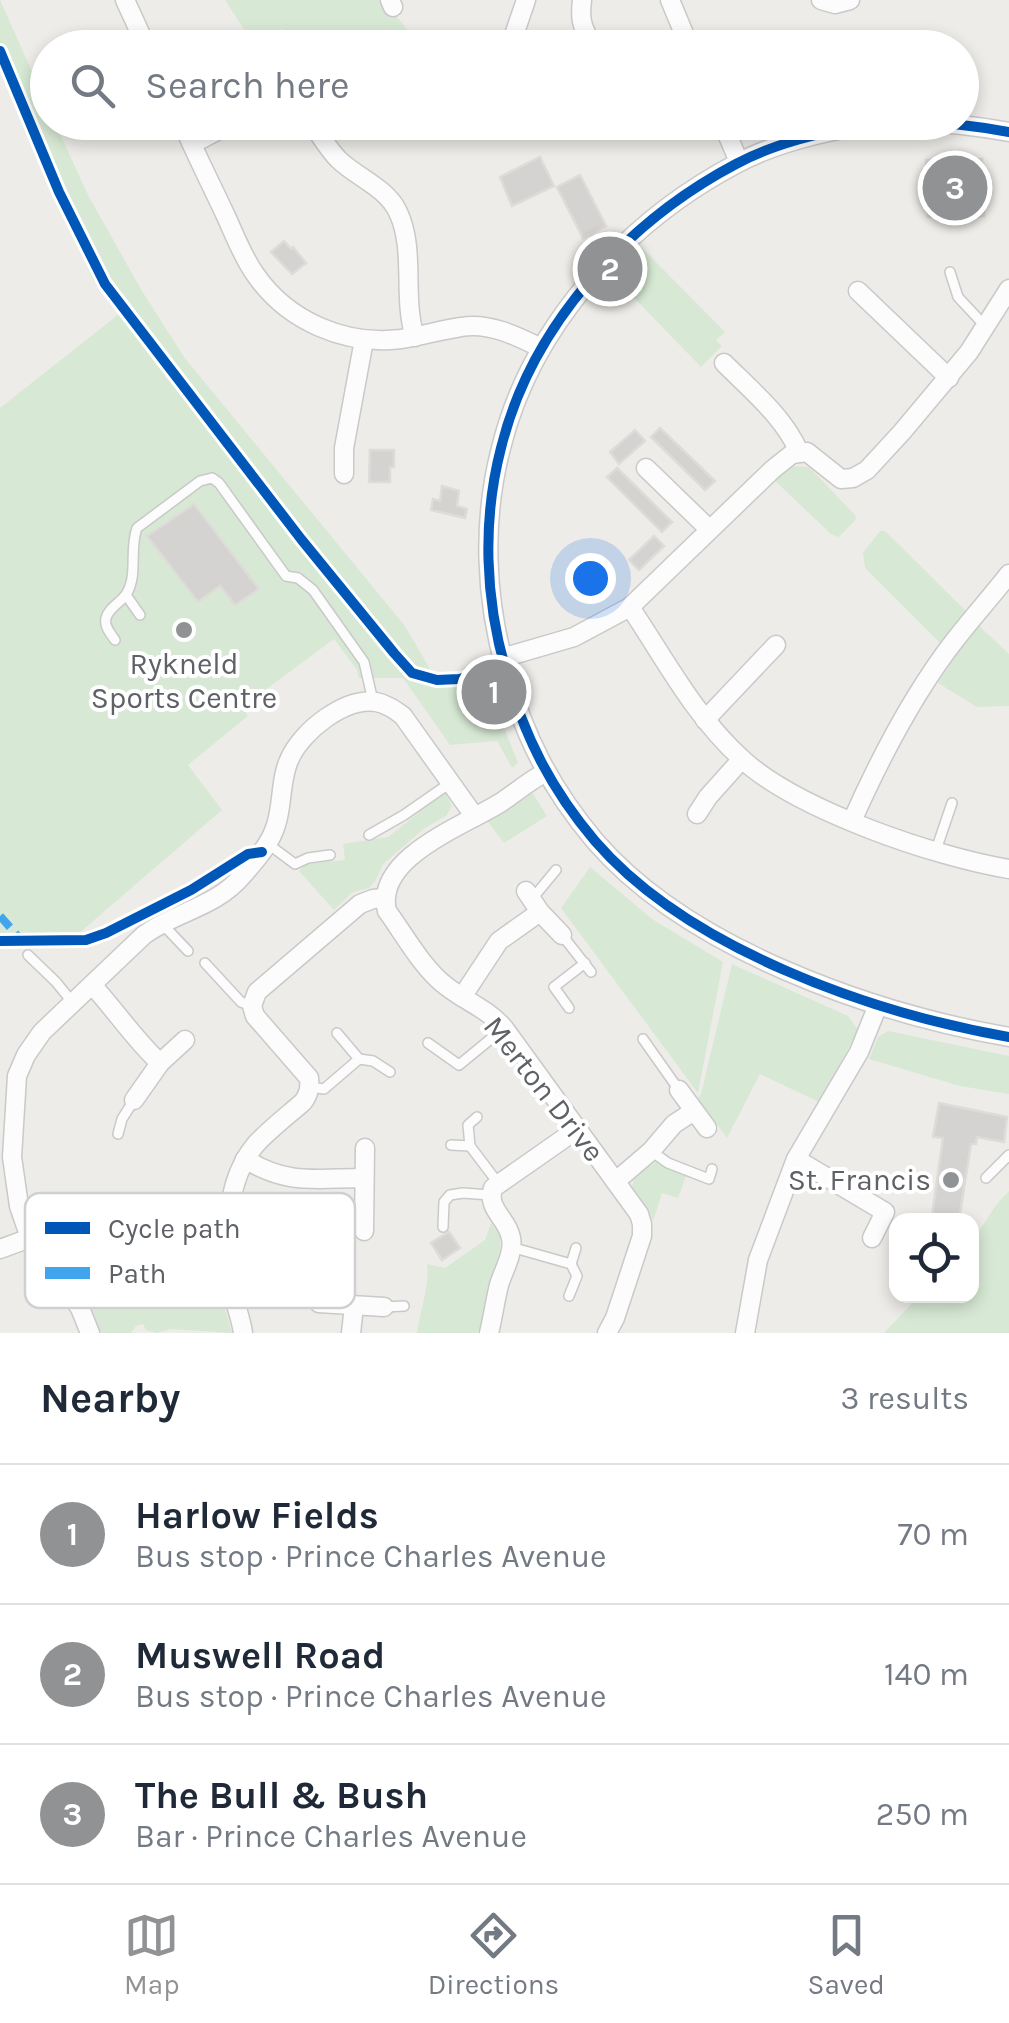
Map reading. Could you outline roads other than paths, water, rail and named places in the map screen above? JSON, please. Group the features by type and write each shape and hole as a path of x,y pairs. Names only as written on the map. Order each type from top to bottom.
{"street":[{"path":"125,0 139,30"},
{"path":"516,30 526,0"},
{"path":"582,0 583,30"},
{"path":"670,0 682,30"},
{"path":"821,0 835,4 850,0"},
{"path":"979,127 1009,132"},
{"path":"190,140 246,260 264,286 317,326 364,340 388,340 475,326 493,328 541,348"},
{"path":"192,144 200,140"},
{"path":"324,140 339,160 397,209 405,234 409,314 416,336"},
{"path":"730,140 739,162"},
{"path":"801,140 739,162 693,189 633,236 572,303 541,348 508,427 495,481 488,548 489,582 502,658 522,722 546,772 597,844 662,902 730,943 828,987 939,1022 1009,1036"},
{"path":"502,658 574,637 630,606 792,454 810,454 844,480 860,475 949,378 1009,289"},
{"path":"858,292 949,378"},
{"path":"344,474 344,448 364,340"},
{"path":"724,363 783,424 800,452"},
{"path":"646,468 709,529"},
{"path":"852,820 911,707 955,640 1009,574"},
{"path":"630,606 705,720 764,777 852,820 966,860 1009,869"},
{"path":"705,720 776,645"},
{"path":"25,1220 12,1157 8,1074 42,1032 144,935 164,921 204,906 238,880 268,844 276,826 288,761 315,725 333,714 374,701 391,707 404,716 475,818"},
{"path":"697,814 742,759"},
{"path":"233,1193 245,1159 257,1143 303,1102 310,1087 309,1078 255,1016 252,1006 257,992 360,904 384,898 395,872 419,850 546,772"},
{"name":"Merton Drive","path":"384,898 387,911 436,978 504,1028 639,1214 642,1236 616,1318 606,1333"},
{"path":"462,997 499,941 533,900 562,935"},
{"path":"93,986 160,1064"},
{"path":"745,1333 756,1268 796,1159 859,1052 878,1005"},
{"path":"134,1100 160,1064 184,1040"},
{"path":"679,1090 707,1128"},
{"path":"616,1181 652,1151 674,1124 694,1110"},
{"path":"489,1333 511,1247 511,1237 491,1203 494,1189 576,1130"},
{"path":"364,1231 366,1148"},
{"path":"245,1159 282,1177 364,1178"},
{"path":"796,1159 885,1212 872,1238"},
{"path":"0,1249 25,1244"},
{"path":"355,1306 384,1308"},
{"path":"80,1308 90,1333"},
{"path":"236,1308 243,1333"},
{"path":"352,1333 354,1308"}],"lane":[{"path":"950,272 958,298 986,327"},
{"path":"115,640 106,623 107,615 131,584 137,528 200,481 212,478 286,576 298,578 313,590 364,662 374,701"},
{"path":"126,595 140,614"},
{"path":"370,834 404,816 450,783"},
{"path":"936,850 952,802"},
{"path":"268,844 294,864 330,855"},
{"path":"533,900 556,870"},
{"path":"164,921 188,951"},
{"path":"562,935 588,967 554,986 569,1008"},
{"path":"28,955 73,1003"},
{"path":"204,963 241,1002 252,1006"},
{"path":"428,1044 459,1066 504,1028"},
{"path":"337,1033 359,1059 373,1061 390,1072"},
{"path":"643,1039 679,1090"},
{"path":"310,1087 324,1089 359,1059"},
{"path":"118,1134 122,1118 134,1100"},
{"path":"443,1227 444,1202 450,1194 494,1189 470,1146 468,1125 477,1116"},
{"path":"451,1145 470,1146"},
{"path":"652,1151 668,1162 709,1178 712,1170"},
{"path":"986,1178 1009,1155"},
{"path":"511,1247 571,1264"},
{"path":"570,1296 577,1276 571,1264 576,1248"},
{"path":"384,1308 404,1306"}],"place":[{"name":"The Bull & Bush","path":"955,188"},
{"name":"Muswell Road","path":"610,269"},
{"name":"Rykneld Sports Centre","path":"184,630"},
{"name":"Harlow Fields","path":"494,692"},
{"name":"St. Francis","path":"951,1180"}]}
